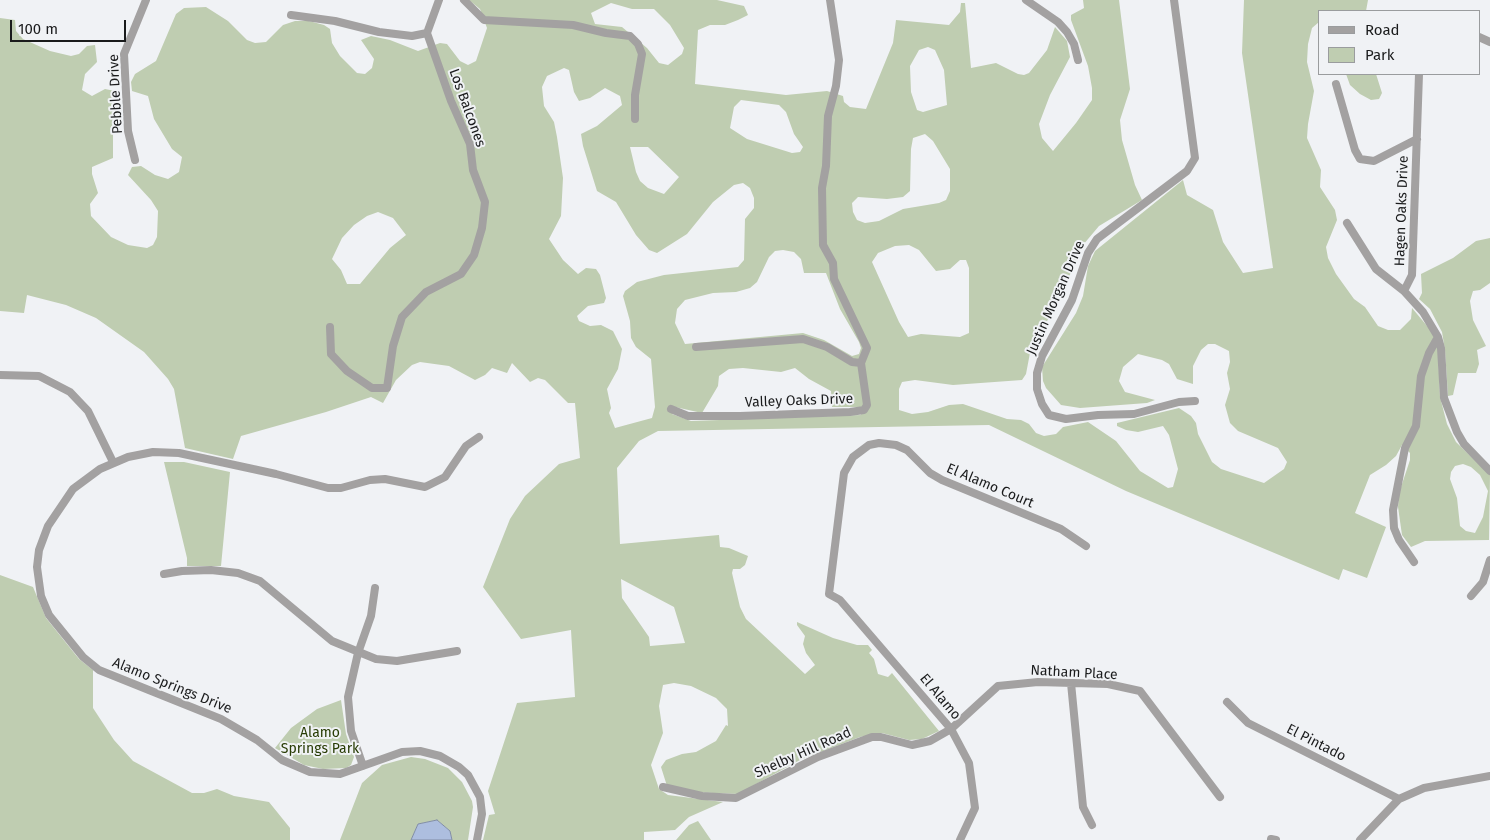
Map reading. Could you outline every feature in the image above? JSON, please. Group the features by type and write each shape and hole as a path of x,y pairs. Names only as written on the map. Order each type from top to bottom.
{"street":[{"name":"Pebble Drive","path":"135,160 128,131 124,54 146,0"},
{"path":"291,15 335,21 379,32 412,36 428,33 440,0"},
{"path":"464,0 484,20 573,25 606,33 630,36 638,44 642,54 635,96 635,119"},
{"name":"Valley Oaks Drive","path":"671,408 688,416 864,410 867,405 861,363 867,348 834,279 833,262 823,244 822,188 826,166 828,116 836,86 839,60 830,0"},
{"path":"1026,0 1058,22 1067,32 1074,44 1078,60"},
{"name":"Justin Morgan Drive","path":"1174,0 1195,158 1187,171 1097,239 1088,253 1072,300 1042,356 1038,373 1038,389 1042,404 1049,415 1066,419 1098,415 1134,414 1179,402 1195,401"},
{"name":"Los Balcones","path":"330,327 331,354 346,371 372,388 387,388 393,346 402,317 426,292 461,274 474,255 482,228 485,202 474,170 470,144 451,101 428,33"},
{"name":"Hagen Oaks Drive","path":"1404,291 1412,276 1419,75"},
{"path":"1336,84 1355,150 1360,159 1374,161 1417,139"},
{"path":"1347,223 1376,268 1404,291 1423,312 1438,337 1441,348 1444,398 1456,432 1464,444 1490,471"},
{"path":"1414,562 1399,540 1394,528 1393,510 1405,448 1416,426 1421,376 1429,353 1438,337"},
{"path":"696,347 803,339 827,347 852,362 861,363"},
{"path":"0,375 39,376 70,392 88,411 114,462"},
{"name":"Alamo Springs Drive","path":"477,840 482,814 480,797 468,776 449,760 429,752 411,751 388,755 363,766 332,774 310,772 296,767 230,724 115,678 90,663 79,652 44,607 37,577 39,550 56,513 73,490 92,474 114,462 140,454 166,452 227,463 328,488 342,488 370,480 385,479 425,486 446,477 461,452 479,437"},
{"name":"El Alamo Court","path":"829,594 844,473 848,462 859,451 869,445 879,443 896,445 907,450 930,472 942,480 1061,529 1086,546"},
{"path":"1470,596 1483,582 1490,560"},
{"path":"164,574 190,570 211,570 238,573 260,581 332,641 358,653 386,661 397,662 457,651"},
{"path":"363,766 351,731 348,708 352,677 371,616 375,588"},
{"name":"El Alamo","path":"829,594 846,607 951,729 969,762 975,808 960,840"},
{"name":"Natham Place","path":"951,729 998,686 1038,682 1108,684 1140,691 1220,797"},
{"path":"1071,683 1084,807 1092,825"},
{"name":"El Pintado","path":"1228,702 1248,723 1399,798"},
{"name":"Shelby Hill Road","path":"663,787 702,796 736,798 818,757 865,739 881,737 912,745 940,737 951,729"},
{"path":"1360,840 1399,798 1424,788 1490,776"}],"green space":[{"path":"469,0 717,0 744,6 748,15 725,25 710,25 698,30 695,84 786,95 827,91 843,96 844,102 850,107 866,109 893,43 896,20 949,25 960,12 961,3 965,3 971,68 996,63 1024,75 1029,73 1047,50 1055,27 1067,41 1070,57 1050,95 1039,124 1042,138 1053,151 1092,100 1088,66 1071,20 1071,15 1084,8 1083,0 1119,0 1130,89 1120,120 1122,140 1135,185 1142,200 1099,226 1083,245 1058,302 1042,330 1033,337 1026,374 1022,380 953,385 915,380 902,382 899,389 899,410 912,414 928,412 949,405 963,404 1007,419 1021,420 1029,424 1036,433 1044,436 1056,434 1063,427 1088,422 1116,441 1140,471 1168,488 1173,487 1178,469 1169,435 1163,426 1138,432 1126,430 1117,426 1117,423 1179,408 1191,416 1196,423 1198,434 1212,462 1221,469 1264,483 1284,469 1287,462 1278,448 1238,431 1230,423 1225,405 1230,389 1227,373 1230,362 1229,351 1215,344 1208,344 1201,350 1193,366 1193,384 1177,379 1169,364 1162,360 1138,354 1123,367 1119,381 1125,392 1155,400 1147,403 1080,408 1061,405 1046,388 1043,381 1042,367 1076,313 1083,296 1088,266 1095,251 1183,180 1187,195 1213,210 1223,242 1243,273 1273,268 1242,53 1244,0 1368,0 1366,10 1318,10 1318,23 1312,28 1308,44 1307,62 1314,91 1307,138 1321,170 1320,187 1335,210 1337,220 1326,247 1328,258 1336,274 1354,299 1365,307 1378,326 1388,330 1400,330 1411,319 1412,308 1433,333 1438,350 1440,397 1447,424 1456,442 1490,475 1489,540 1425,541 1411,547 1402,535 1398,507 1399,493 1410,460 1410,453 1402,445 1396,456 1370,475 1355,513 1386,527 1367,578 1343,569 1339,580 1126,491 989,425 658,431 639,441 617,468 620,544 719,535 720,547 729,548 748,556 745,565 740,569 733,569 732,573 740,607 746,619 805,674 815,665 806,653 803,644 805,636 797,622 833,638 857,645 868,645 872,650 869,653 874,659 878,674 888,677 892,673 939,731 922,739 909,740 882,733 860,737 800,760 738,794 689,792 667,786 661,767 666,760 682,754 696,752 716,741 726,725 728,726 727,709 716,698 691,686 674,683 663,685 659,706 663,733 651,765 659,789 668,795 723,802 689,817 675,830 644,832 644,840 483,840 489,815 495,814 488,791 517,703 575,697 571,630 521,639 483,587 510,519 525,496 559,464 580,458 575,403 568,403 545,380 538,378 530,382 512,363 507,373 492,368 485,375 475,380 449,366 420,362 412,365 396,380 383,403 371,397 241,436 233,459 185,448 174,389 168,379 144,352 96,318 66,305 27,295 24,313 0,311 0,18 15,20 16,31 23,39 50,51 71,56 79,54 87,46 95,45 97,62 85,74 82,90 92,96 105,89 115,91 120,98 113,118 113,158 92,167 92,174 98,193 90,204 91,216 111,237 128,245 147,248 153,245 157,237 158,211 151,200 128,175 132,167 141,166 155,175 168,179 179,172 182,157 172,149 154,119 148,96 132,91 131,82 135,74 156,61 176,14 184,8 206,7 228,21 247,40 255,43 266,42 283,25 295,21 309,21 324,25 330,29 332,43 340,56 357,73 365,74 372,68 374,59 361,40 371,36 390,40 418,51 440,43 447,44 460,61 468,65 476,61 487,28 480,9","holes":["611,3 632,9 654,9 670,25 684,48 682,54 668,65 659,63 647,48 622,27 595,24 591,13","928,47 935,50 944,70 947,105 923,112 917,110 911,92 910,66 919,50","564,68 569,70 574,92 579,101 590,98 605,88 620,96 622,105 597,126 581,134 583,146 597,191 616,202 636,235 649,250 657,253 687,234 713,202 734,185 743,183 750,188 754,198 754,208 745,219 744,260 738,267 664,275 637,282 625,291 623,296 630,321 631,338 636,347 651,359 655,407 652,418 615,428 609,413 611,408 607,389 618,369 622,349 613,331 601,325 590,326 579,321 577,316 588,306 604,303 606,298 600,275 596,269 586,268 578,274 563,260 549,239 561,216 563,178 554,122 544,106 542,87 547,76","741,100 779,105 786,112 794,134 803,147 800,152 792,153 747,139 730,128 734,107","925,134 933,141 950,169 950,191 946,200 939,203 903,209 879,221 865,223 857,220 853,212 852,203 858,197 887,199 903,197 910,191 913,138","630,147 648,147 679,177 664,194 648,188 640,181","378,212 393,218 406,235 390,248 360,284 347,284 341,270 332,259 342,238 354,225 367,216","909,245 919,250 936,271 950,269 960,260 966,260 969,268 969,333 960,337 921,334 908,337 899,322 872,262 878,253 895,246","775,251 794,252 801,259 804,273 826,273 840,309 859,342 861,348 859,354 852,356 824,340 803,333 685,344 675,323 677,309 685,300 713,293 736,292 750,288 757,282 769,257","743,368 781,372 795,368 809,379 831,391 832,407 856,407 861,415 691,421 672,414 675,407 702,413 718,386 719,376 729,369","1463,464 1471,467 1480,475 1488,491 1483,517 1475,533 1466,531 1460,526 1457,498 1450,479 1451,472 1455,466","621,579 674,607 685,643 650,646 649,637 622,598"]},
{"path":"1346,75 1376,75 1382,93 1379,99 1371,100 1360,94 1350,85"},
{"path":"1490,238 1490,283 1480,290 1473,291 1470,301 1473,320 1486,346 1477,350 1479,364 1476,373 1458,373 1453,395 1448,396 1442,332 1430,309 1419,299 1422,293 1421,274 1453,258 1476,241"},
{"path":"164,462 184,462 230,472 221,566 187,566 187,558"},
{"path":"0,575 33,587 46,618 79,659 93,670 93,708 114,740 133,761 192,793 204,793 217,789 234,796 269,802 290,828 290,840 0,840"},
{"name":"Alamo Springs Park","path":"341,700 346,734 354,757 351,765 346,768 323,769 304,765 275,748 291,728 317,709"},
{"path":"411,757 425,759 448,768 462,782 472,801 473,807 468,840 452,840 450,831 437,820 418,824 411,840 340,840 362,783 382,765"},
{"path":"698,821 711,840 676,840 689,825"}],"water":[{"path":"437,820 450,831 452,840 411,840 418,824"}]}
